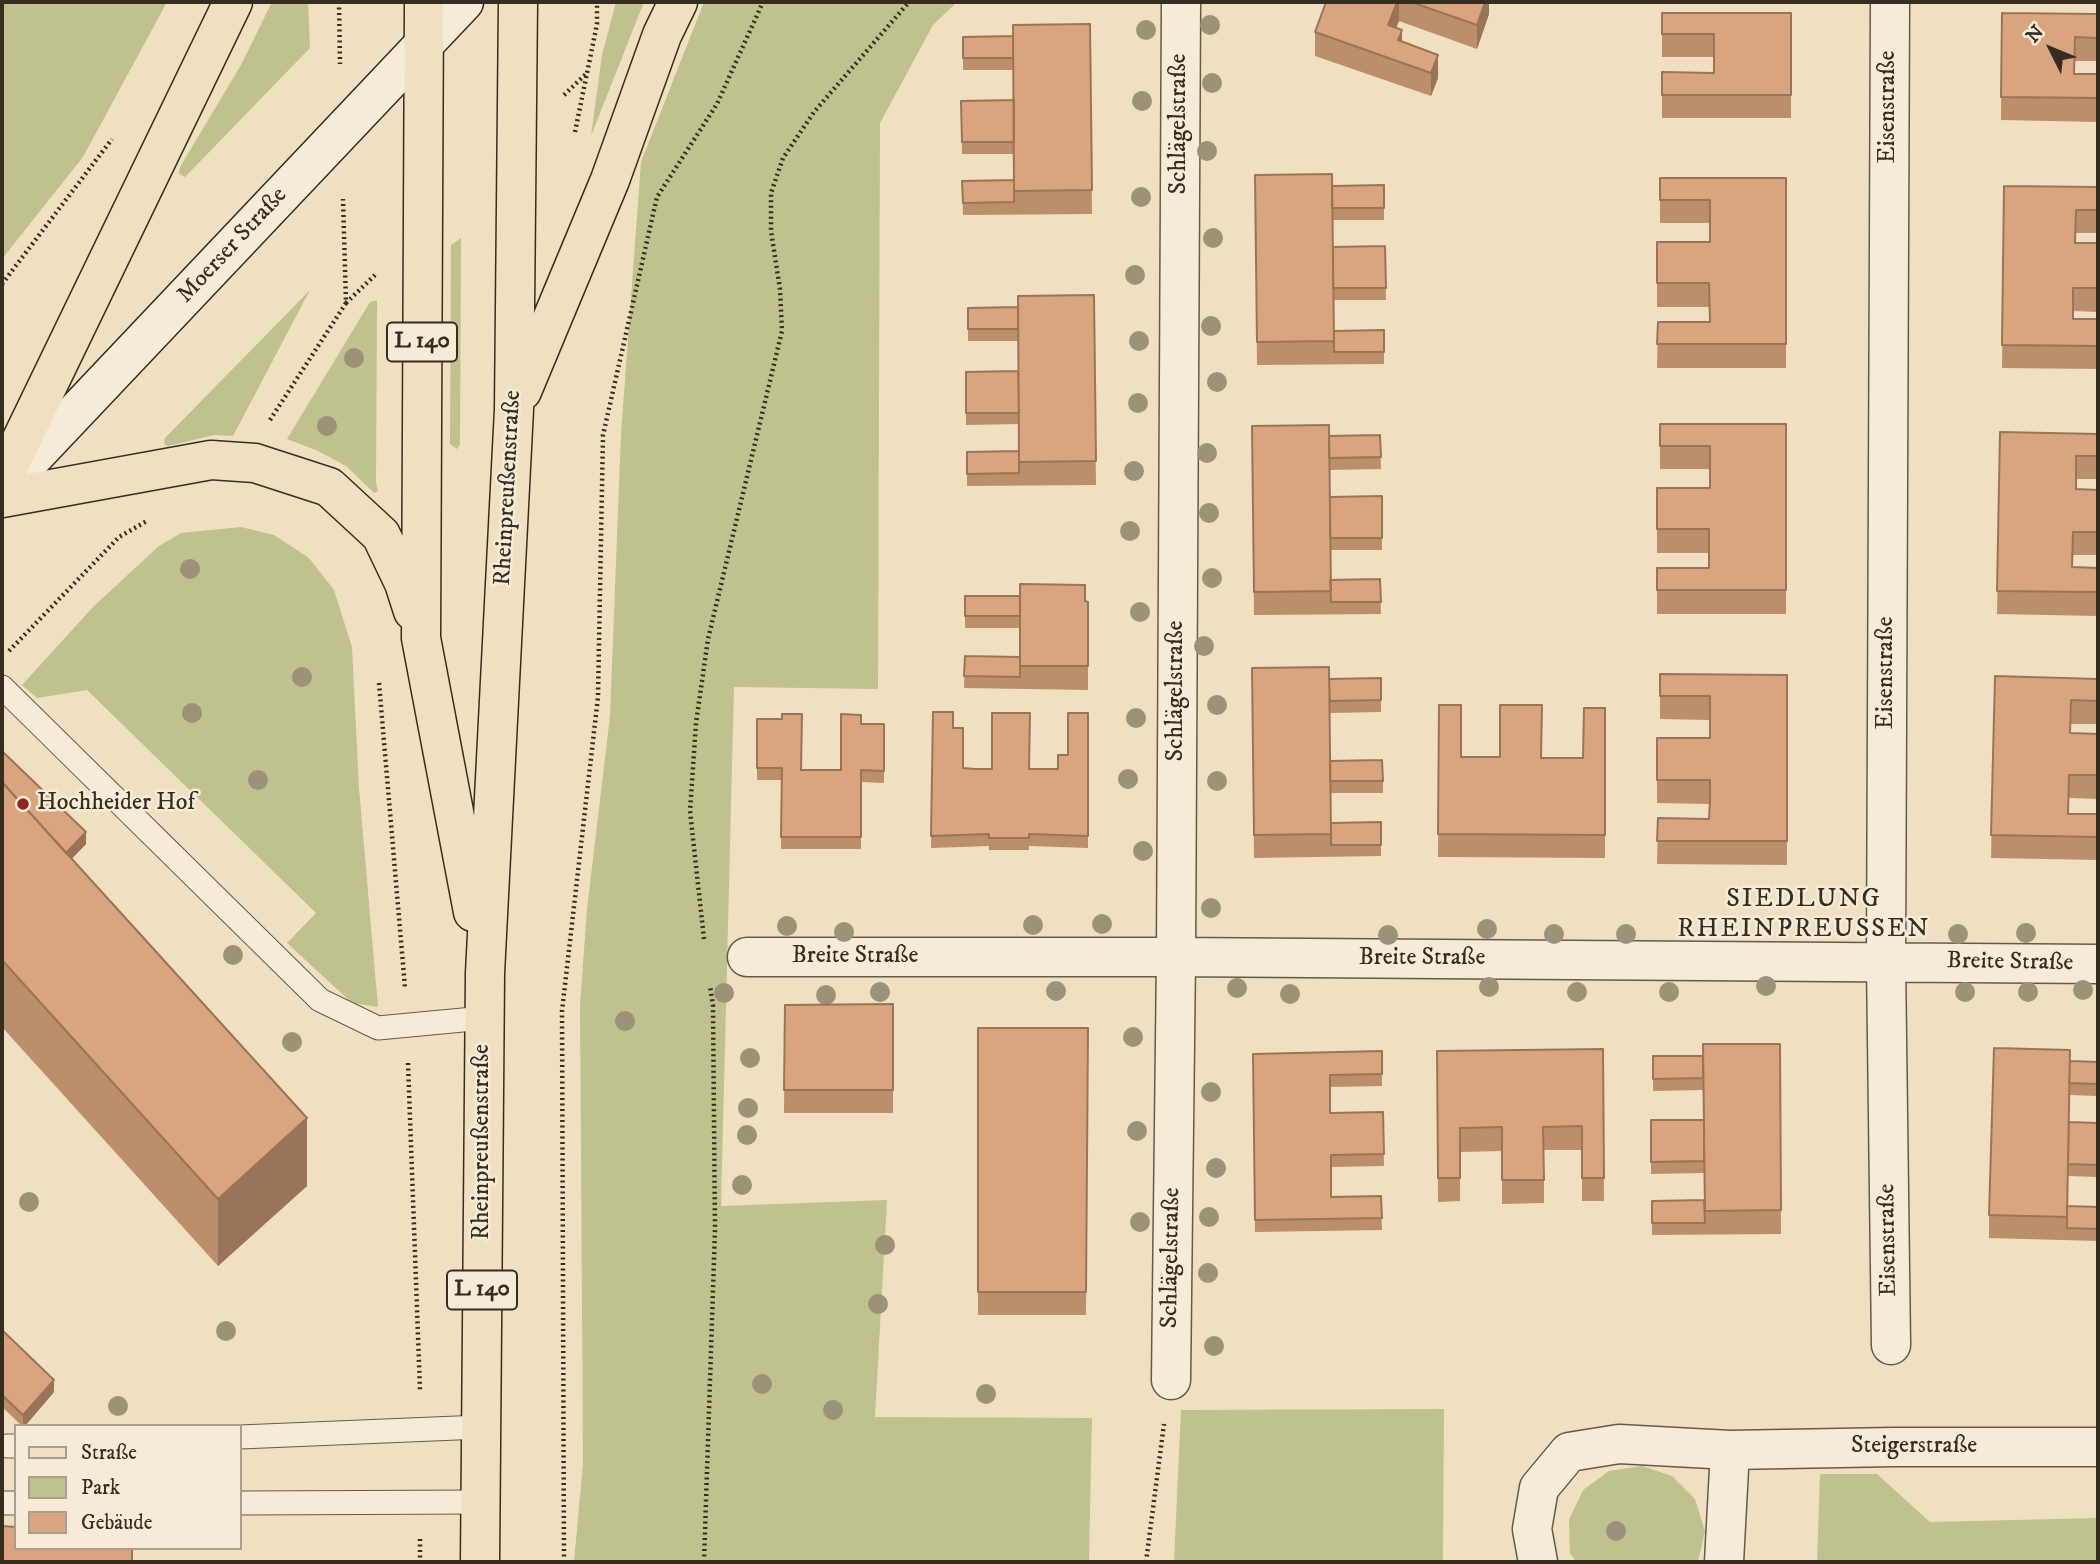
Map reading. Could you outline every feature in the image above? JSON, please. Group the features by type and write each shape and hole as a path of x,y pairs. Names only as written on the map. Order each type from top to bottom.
{"main road":[{"path":"2,480 233,2"},
{"name":"L 140","path":"422,46 424,2"},
{"name":"Rheinpreußenstraße","path":"480,1562 485,973 514,409 518,2"},
{"path":"514,409 610,180 662,34 678,2"},
{"name":"Rheinpreußenstraße","path":"422,46 421,638 485,973"},
{"path":"2,499 211,460 255,463 329,487 382,534 404,583 421,638"}],"street":[{"name":"Moerser Straße","path":"2,490 464,2"},
{"name":"Schlägelstraße","path":"1171,1380 1181,2"},
{"name":"Eisenstraße","path":"1890,2 1886,962 1891,1345"},
{"name":"Breite Straße","path":"747,957 1176,957 2098,964"},
{"name":"Steigerstraße","path":"1538,1562 1532,1529 1539,1488 1569,1452 1619,1444 1730,1450 2098,1447"},
{"path":"1724,1562 1730,1450"}],"lane":[{"path":"2,687 320,1000 378,1028 484,1018"},
{"path":"242,1437 481,1427"},
{"path":"242,1503 481,1502"}],"path":[{"path":"339,2 339,15"},
{"path":"574,136 597,24 597,2"},
{"path":"564,1562 562,1010 598,697 603,435 657,197 717,104 764,2"},
{"path":"706,952 690,811 696,723 708,639 782,331 780,289 771,232 771,193 783,158 814,112 909,2"},
{"path":"562,97 586,74"},
{"path":"2,284 114,136"},
{"path":"344,253 345,303"},
{"path":"266,427 345,303 376,275"},
{"path":"2,657 119,537 149,520"},
{"path":"378,672 407,1025 422,1429"},
{"path":"704,1562 715,1230 713,1006 709,979"},
{"path":"1146,1562 1171,1380"},
{"path":"420,1502 420,1562"}],"green space":[{"path":"2,2 167,2 83,157 2,259"},
{"path":"272,2 308,2 310,48 185,177 181,175 180,167 241,65"},
{"path":"616,2 644,2 591,136 602,55"},
{"path":"704,2 957,2 933,25 880,123 878,689 734,687 721,1206 887,1200 875,1417 1092,1418 1089,1562 574,1562 583,1463 580,1005 587,909 610,716 621,434 641,162"},
{"path":"461,238 460,445 457,449 450,444 451,245"},
{"path":"310,290 233,436 214,435 168,446 164,444 165,438"},
{"path":"377,301 378,491 374,493 346,466 287,439 370,302"},
{"path":"241,527 274,535 309,558 334,590 352,647 359,788 378,1007 352,1003 287,943 316,913 87,690 37,698 22,685 93,607 159,546 181,533"},
{"path":"1444,1409 1443,1562 1174,1562 1181,1410"},
{"path":"1642,1466 1672,1476 1695,1499 1705,1531 1698,1562 1576,1562 1570,1553 1569,1520 1583,1490 1609,1471"},
{"path":"1820,1474 1877,1474 1930,1522 2098,1518 2098,1562 1817,1562"}],"building":[{"path":"1326,2 1397,2 1388,25 1402,30 1398,40 1438,55 1431,73 1315,32"},
{"path":"1411,2 1485,2 1477,25"},
{"path":"1662,13 1791,13 1791,95 1662,95 1662,72 1714,73 1714,34 1662,34"},
{"path":"2002,13 2098,14 2098,38 2075,37 2074,74 2098,74 2098,98 2001,97"},
{"path":"1090,24 1092,190 1014,191 1013,25"},
{"path":"1013,36 1013,58 963,58 963,37"},
{"path":"1014,100 1014,142 962,142 961,101"},
{"path":"1332,174 1334,341 1257,342 1255,175"},
{"path":"1660,178 1786,178 1786,344 1657,344 1658,322 1710,322 1709,283 1657,283 1657,242 1710,242 1710,200 1660,200"},
{"path":"1014,180 1014,202 963,203 962,181"},
{"path":"1384,185 1384,208 1332,208 1332,186"},
{"path":"2004,186 2098,187 2098,210 2076,210 2075,243 2098,243 2098,288 2073,288 2073,319 2098,319 2098,346 2002,345"},
{"path":"1385,246 1386,288 1333,288 1333,247"},
{"path":"1094,295 1096,461 1019,462 1018,296"},
{"path":"1018,307 1018,329 968,329 968,308"},
{"path":"1384,330 1384,352 1334,352 1334,331"},
{"path":"1018,371 1019,413 966,413 966,372"},
{"path":"1660,424 1786,424 1786,590 1657,590 1657,568 1709,568 1709,529 1657,529 1657,488 1710,488 1710,446 1660,446"},
{"path":"1329,425 1331,591 1254,592 1252,426"},
{"path":"2000,432 2098,434 2098,456 2076,456 2076,489 2098,490 2098,532 2073,532 2072,567 2098,568 2098,592 1997,591"},
{"path":"1380,435 1381,457 1329,458 1329,436"},
{"path":"1019,451 1019,473 967,474 967,452"},
{"path":"1382,496 1382,538 1330,538 1330,497"},
{"path":"1380,579 1381,602 1331,602 1330,580"},
{"path":"1020,584 1085,585 1085,601 1088,602 1088,666 1020,666"},
{"path":"965,596 1020,596 1020,616 965,616"},
{"path":"965,656 1020,657 1020,677 964,676"},
{"path":"1329,667 1331,834 1254,835 1252,668"},
{"path":"1660,674 1787,675 1787,841 1657,841 1658,818 1709,819 1710,800 1710,780 1657,780 1657,738 1710,738 1710,696 1660,696"},
{"path":"1995,676 2098,679 2098,701 2071,700 2070,733 2098,734 2098,775 2069,775 2068,814 2098,814 2098,837 1991,835"},
{"path":"1381,678 1381,700 1330,701 1329,679"},
{"path":"1439,705 1461,705 1461,757 1500,757 1500,705 1542,705 1541,758 1583,758 1584,708 1605,708 1605,835 1438,834"},
{"path":"933,712 953,712 953,728 963,728 963,768 975,769 992,769 992,713 1030,713 1029,769 1058,769 1058,755 1068,755 1068,713 1088,713 1088,836 931,836"},
{"path":"782,714 802,714 801,770 841,770 841,714 861,715 861,724 884,724 884,771 861,770 861,837 781,837 782,768 757,768 757,719 782,719"},
{"path":"2,751 86,832 66,853 2,782"},
{"path":"1382,760 1383,781 1330,781 1330,761"},
{"path":"2,782 307,1118 218,1199 2,960"},
{"path":"1381,822 1381,845 1331,845 1331,823"},
{"path":"893,1004 893,1090 784,1090 785,1005"},
{"path":"978,1028 1088,1028 1086,1292 978,1292"},
{"path":"1703,1044 1780,1044 1781,1210 1705,1211"},
{"path":"1994,1048 2070,1050 2067,1217 1989,1215"},
{"path":"1603,1049 1604,1178 1582,1178 1582,1126 1543,1127 1544,1180 1502,1180 1502,1127 1460,1128 1460,1178 1438,1178 1437,1051"},
{"path":"1382,1051 1382,1074 1330,1075 1330,1113 1383,1112 1384,1154 1331,1155 1331,1197 1381,1196 1382,1218 1255,1220 1253,1054"},
{"path":"1653,1056 1703,1056 1703,1078 1653,1079"},
{"path":"2070,1061 2098,1062 2098,1084 2069,1083"},
{"path":"1651,1120 1704,1120 1704,1161 1651,1162"},
{"path":"2069,1122 2098,1123 2098,1165 2068,1164"},
{"path":"1704,1200 1705,1223 1652,1223 1652,1201"},
{"path":"2067,1206 2098,1207 2098,1229 2067,1228"},
{"path":"2,1330 54,1380 23,1415 2,1395"},
{"path":"2,1526 14,1527 14,1550 132,1550 132,1562 2,1562"}],"place":[{"name":"Hochheider Hof","path":"23,804"}],"district":[{"name":"SIEDLUNG RHEINPREUSSEN","path":"1804,916"}]}
